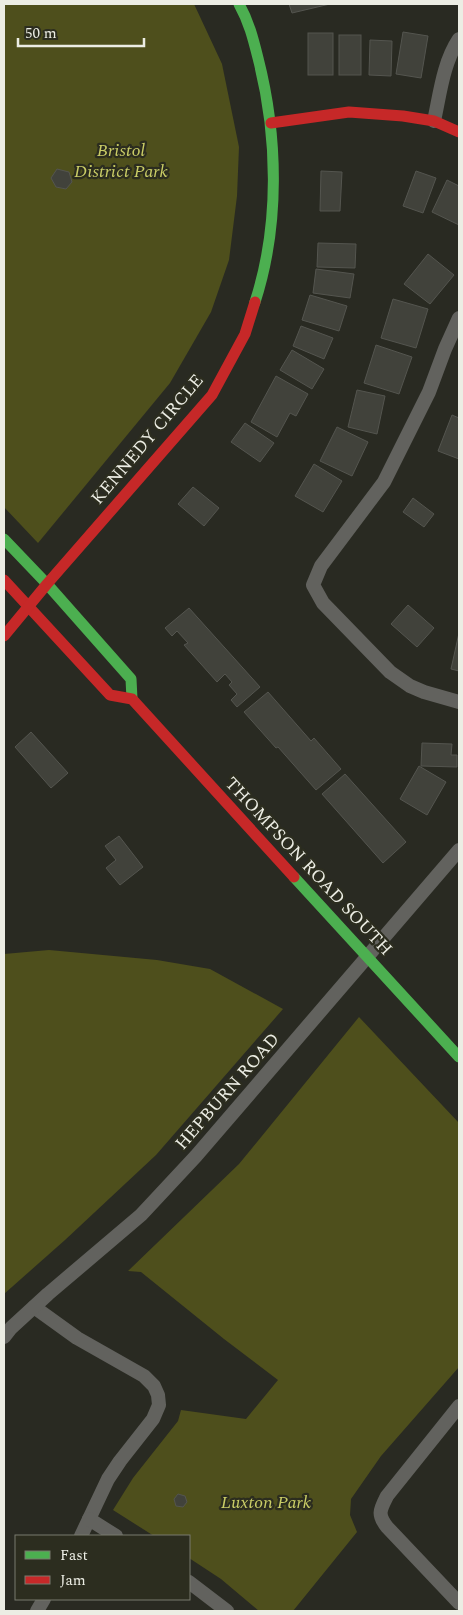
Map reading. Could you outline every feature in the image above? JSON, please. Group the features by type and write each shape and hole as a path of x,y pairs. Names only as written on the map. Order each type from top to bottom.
{"street":[{"name":"KENNEDY CIRCLE","path":"4,636 212,395 244,334 264,275 273,203 271,123 264,78 248,20 239,4"},
{"path":"434,121 444,72 453,48 459,39"},
{"path":"271,123 349,112 403,116 434,121 459,132"},
{"path":"459,318 429,392 384,482 321,566 313,585 323,603 390,672 410,686 459,702"},
{"path":"4,539 47,584 131,679 132,699 110,695 4,580"},
{"name":"THOMPSON ROAD SOUTH","path":"132,699 459,1057"},
{"name":"HEPBURN ROAD","path":"4,1337 34,1307 141,1215 196,1156 459,850"},
{"path":"34,1307 77,1338 144,1376 154,1386 158,1395 158,1405 154,1419 108,1479 81,1535"},
{"path":"459,1406 387,1496 380,1510 381,1519 387,1527 459,1603"},
{"path":"89,1519 114,1535"},
{"path":"190,1583 227,1611"},
{"path":"37,1611 43,1600"}],"green space":[{"name":"Bristol District Park","path":"4,4 194,4 222,64 239,147 237,196 229,260 211,312 170,383 38,543 4,507"},
{"path":"49,950 157,960 210,969 283,1009 156,1155 4,1294 4,954"},
{"name":"Luxton Park","path":"359,1017 459,1123 459,1367 381,1456 351,1499 350,1515 357,1532 293,1611 259,1611 221,1579 190,1559 190,1535 152,1535 113,1510 133,1478 178,1421 181,1410 246,1419 278,1380 141,1272 128,1271 239,1164"}],"building":[{"path":"289,4 330,4 292,13"},
{"path":"403,32 428,36 421,78 396,74"},
{"path":"308,33 333,33 333,75 308,75"},
{"path":"339,35 361,35 361,75 339,75"},
{"path":"370,40 392,41 391,76 369,75"},
{"path":"57,169 69,172 72,182 66,189 56,187 51,178"},
{"path":"321,171 342,172 340,211 320,211"},
{"path":"416,171 436,178 423,213 403,206"},
{"path":"447,180 459,186 459,225 432,212"},
{"path":"318,243 356,244 355,268 317,267"},
{"path":"428,254 454,275 430,304 404,284"},
{"path":"316,269 354,274 350,298 313,293"},
{"path":"310,295 347,306 339,331 302,320"},
{"path":"393,299 428,309 416,348 381,338"},
{"path":"301,326 333,338 324,359 293,346"},
{"path":"376,345 412,357 399,394 364,383"},
{"path":"292,350 324,369 312,389 280,370"},
{"path":"276,376 308,394 296,416 290,413 277,437 251,422"},
{"path":"357,390 385,396 377,434 348,427"},
{"path":"452,415 459,418 459,459 438,451"},
{"path":"245,423 274,443 260,462 231,442"},
{"path":"337,427 368,442 352,476 320,461"},
{"path":"314,464 342,481 323,512 295,496"},
{"path":"193,487 219,508 204,526 178,504"},
{"path":"413,498 434,514 424,527 403,512"},
{"path":"408,605 434,628 417,647 391,624"},
{"path":"189,608 260,687 237,707 231,700 237,694 229,685 232,682 225,674 217,682 184,645 188,643 177,631 172,636 165,628"},
{"path":"459,633 459,671 451,669"},
{"path":"268,692 311,741 314,738 341,769 316,790 244,712"},
{"path":"31,732 68,773 51,788 15,747"},
{"path":"422,743 452,744 451,755 457,755 457,767 421,766"},
{"path":"419,766 446,782 427,815 400,799"},
{"path":"345,774 406,842 383,863 322,794"},
{"path":"119,836 143,867 120,885 106,868 116,860 105,846"},
{"path":"178,1494 185,1496 187,1502 183,1507 176,1506 174,1499"}],"traffic: fast":[{"path":"239,4 248,24 265,88 272,149 272,212 269,242 255,302"},
{"path":"4,539 47,584 131,679 132,699"},
{"path":"294,877 459,1057"}],"traffic: jam":[{"path":"271,123 349,112 403,116 434,121 459,132"},
{"path":"4,636 212,395 245,334 255,302"},
{"path":"4,580 110,695 132,699 294,877"}]}
